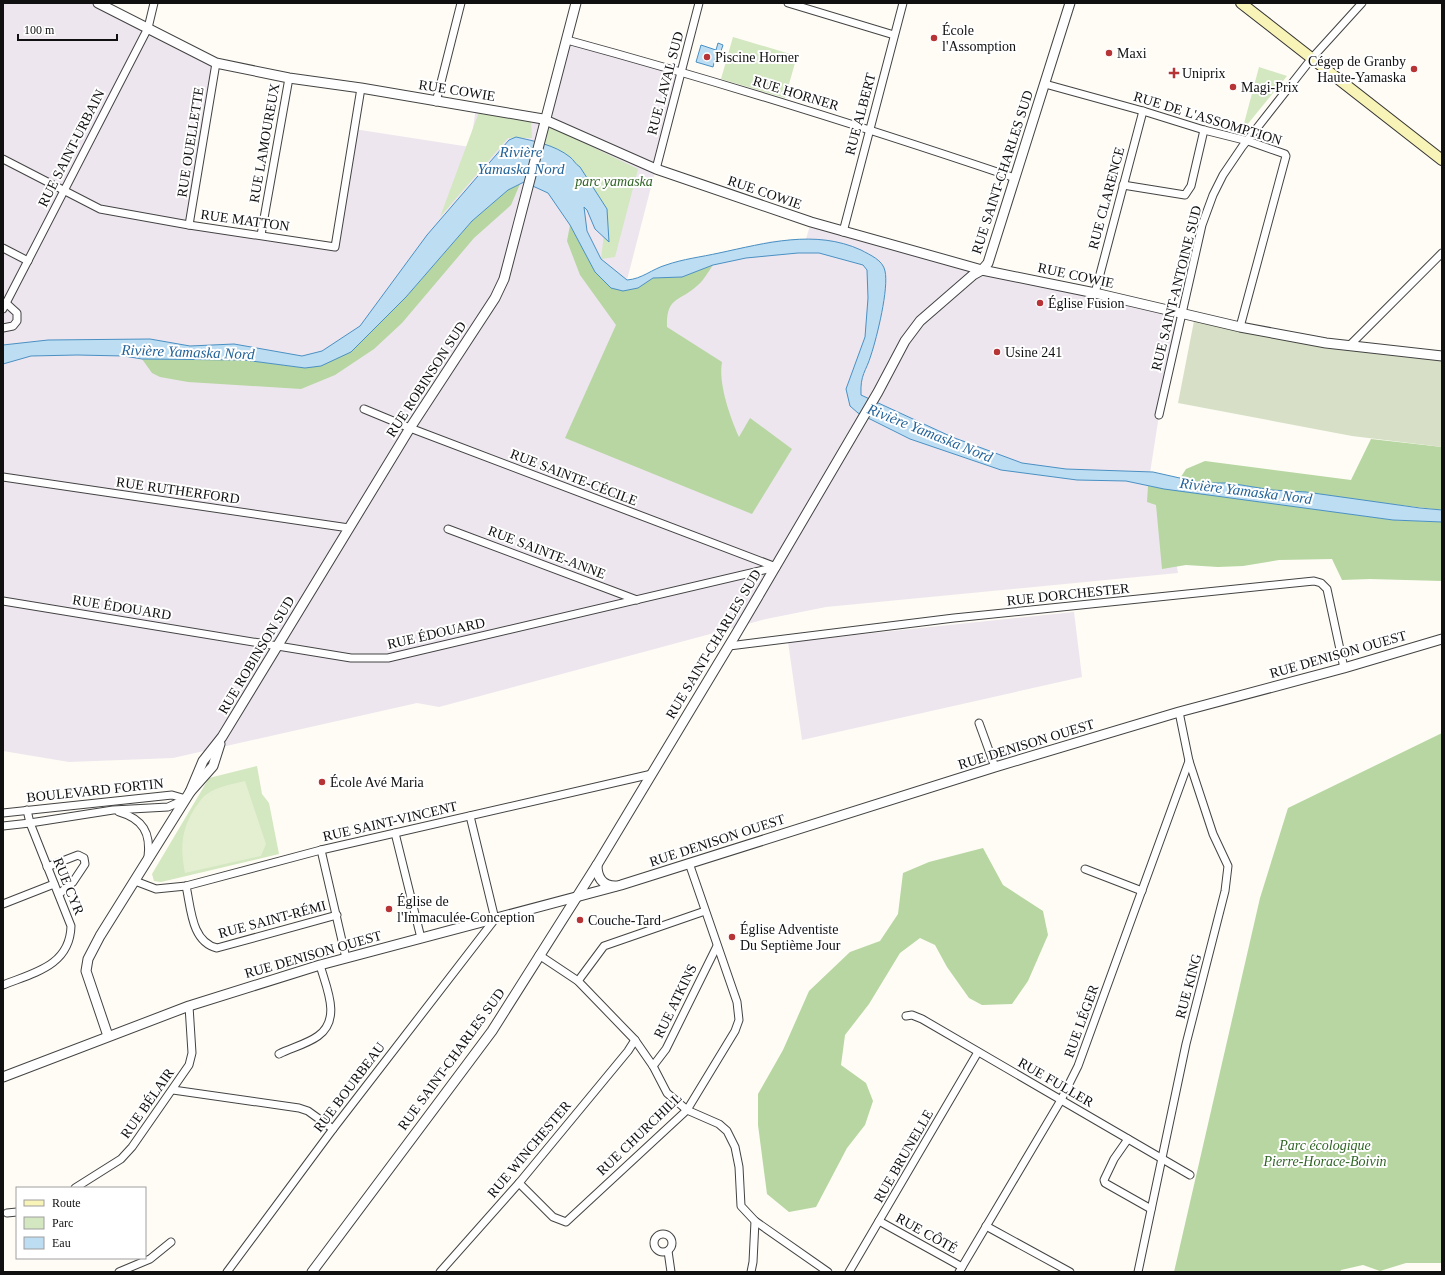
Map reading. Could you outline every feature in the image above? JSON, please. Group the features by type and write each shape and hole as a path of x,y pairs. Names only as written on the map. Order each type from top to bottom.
{"main road":[{"path":"1241,3 1442,160"}],"street":[{"name":"RUE COWIE","path":"98,3 216,63 289,78 361,88 436,102 529,115 656,169 843,232 982,270 1095,292 1240,327 1350,345 1442,356"},
{"name":"RUE SAINT-URBAIN","path":"3,328 13,326 17,321 17,313 5,306 148,28 154,3"},
{"path":"436,102 461,3"},
{"name":"RUE ROBINSON SUD","path":"108,1036 86,971 88,959 100,936 188,796 203,761 222,737 410,428 494,298 504,279 576,3"},
{"name":"RUE LAVAL SUD","path":"656,169 699,3"},
{"path":"788,3 894,35"},
{"name":"RUE ALBERT","path":"843,232 903,3"},
{"name":"RUE SAINT-CHARLES SUD","path":"312,1272 492,1031 575,897 597,865 729,646 878,392 905,342 920,321 982,270 988,263 1070,3"},
{"name":"RUE SAINT-ANTOINE SUD","path":"1159,415 1202,225 1213,195 1223,175 1312,58 1362,3"},
{"name":"RUE HORNER","path":"567,40 681,71 870,129 1015,178"},
{"name":"RUE OUELLETTE","path":"189,225 216,63"},
{"name":"RUE LAMOUREUX","path":"261,235 289,78"},
{"name":"RUE DE L'ASSOMPTION","path":"1045,84 1144,111 1204,130 1248,141 1282,152 1286,156 1240,327"},
{"name":"RUE MATTON","path":"3,159 64,189 100,209 189,225 335,246 361,88"},
{"name":"RUE CLARENCE","path":"1095,292 1144,111"},
{"path":"1123,185 1185,196 1191,186 1204,130"},
{"path":"3,248 28,261"},
{"path":"1350,345 1442,253"},
{"name":"RUE SAINTE-CÉCILE","path":"364,409 410,428 776,567"},
{"name":"RUE RUTHERFORD","path":"3,477 349,528"},
{"name":"RUE SAINTE-ANNE","path":"448,529 637,600"},
{"name":"RUE ÉDOUARD","path":"3,601 351,658 388,658 776,567"},
{"name":"RUE DORCHESTER","path":"729,646 954,618 1314,581 1321,583 1327,588 1344,668"},
{"name":"RUE DENISON OUEST","path":"3,1077 189,1006 320,965 621,885 995,767 1180,712 1344,668 1442,639"},
{"name":"RUE KING","path":"1138,1272 1186,1044 1225,891 1228,866 1213,834 1189,761 1180,712"},
{"path":"980,724 995,767"},
{"name":"RUE LÉGER","path":"961,1270 1061,1100 1078,1066 1189,761"},
{"name":"RUE SAINT-VINCENT","path":"135,880 156,889 186,886 321,850 652,774"},
{"name":"BOULEVARD FORTIN","path":"3,812 172,795 188,796"},
{"name":"BOULEVARD FORTIN","path":"3,826 113,810 168,807 188,796"},
{"name":"RUE CYR","path":"3,985 50,966 63,953 71,938 71,926 30,823 27,810"},
{"name":"BOULEVARD FORTIN","path":"113,810 130,815 139,822 146,831 150,844 148,859"},
{"path":"470,816 495,919"},
{"path":"395,833 421,938"},
{"path":"321,850 346,958"},
{"path":"47,867 78,855 84,858 85,864 73,882 59,894"},
{"name":"RUE CHURCHILL","path":"519,1183 553,1217 566,1222 687,1110 735,1031 739,1020 737,1002 689,863"},
{"path":"597,865 597,874 602,882 609,886 621,885"},
{"path":"1085,869 1142,891"},
{"path":"3,904 54,884"},
{"name":"RUE SAINT-RÉMI","path":"186,886 196,931 200,939 210,946 217,948 337,915"},
{"path":"578,981 604,946 705,911"},
{"name":"RUE BOURBEAU","path":"227,1272 333,1130 495,919"},
{"name":"RUE ATKINS","path":"653,1066 666,1049 717,946"},
{"path":"539,955 578,981 635,1040 653,1066 667,1093 687,1110 719,1124 727,1130 735,1147 739,1167 741,1206 754,1221 828,1272"},
{"path":"279,1054 319,1036 328,1024 331,1017 331,1002 320,965"},
{"name":"RUE BÉLAIR","path":"77,1187 121,1159 132,1147 189,1065 192,1053 189,1006"},
{"name":"RUE FULLER","path":"906,1016 912,1015 922,1019 1128,1138 1190,1176"},
{"name":"RUE WINCHESTER","path":"440,1272 519,1183 628,1051 635,1040"},
{"name":"RUE BRUNELLE","path":"848,1272 879,1222 978,1052"},
{"path":"172,1090 298,1108 308,1111 333,1130"},
{"path":"1128,1138 1114,1159 1104,1180 1105,1183 1151,1209"},
{"path":"7,1213 16,1212"},
{"path":"751,1272 753,1262 754,1221"},
{"name":"RUE CÔTÉ","path":"879,1222 961,1270"},
{"path":"986,1226 1070,1272"},
{"path":"119,1272 150,1259 171,1242"},
{"path":"668,1251 671,1272"}],"shaded area":[{"path":"3,3 98,3 216,63 189,225 335,246 354,129 470,147 476,108 546,120 567,40 681,71 627,280 638,279 665,265 772,241 806,239 811,222 939,258 1182,313 1159,415 1148,486 1164,489 1178,573 826,607 766,619 439,707 417,703 173,758 69,762 3,751"},
{"path":"1074,612 1082,677 802,740 788,642"}],"green space":[{"path":"733,37 797,56 785,98 721,79"},
{"path":"1259,67 1287,76 1242,131"},
{"path":"479,112 531,122 532,138 508,138 440,217"},
{"name":"parc yamaska","path":"549,126 638,169 615,257 601,259 607,209 580,167 545,145"},
{"path":"520,184 511,205 474,238 402,323 374,349 335,375 301,389 188,382 160,377 152,373 142,359 244,360 305,368 406,297 472,221 508,190"},
{"path":"570,225 595,272 638,288 653,278 682,277 713,265 700,283 675,301 672,305 667,317 667,327 722,362 721,370 723,390 739,437 750,418 792,449 752,514 565,438 616,325 580,275 567,241"},
{"path":"1195,316 1240,327 1442,357 1442,447 1352,436 1178,403"},
{"path":"1371,439 1442,447 1442,510 1272,490 1229,483 1202,483 1179,480 1186,469 1205,461 1351,480"},
{"path":"1148,486 1393,520 1442,522 1442,581 1370,579 1342,580 1332,559 1279,560 1243,566 1218,567 1186,565 1162,569 1156,505 1147,502"},
{"name":"Parc écologique Pierre-Horace-Boivin","path":"1442,733 1442,1263 1406,1263 1380,1271 1363,1265 1341,1270 1340,1272 1174,1272 1260,898 1288,808"},
{"path":"257,766 262,794 269,803 279,854 161,882 154,881 152,874 209,778"},
{"path":"245,781 266,844 261,856 185,873 182,855 184,832 190,816 195,808 211,791"},
{"path":"983,848 1003,885 1043,911 1048,935 1028,981 1012,1004 982,1005 969,998 947,967 935,945 920,938 900,953 869,1004 845,1035 841,1065 866,1083 873,1101 865,1125 847,1148 816,1207 789,1212 767,1194 758,1125 758,1094 783,1050 809,991 850,952 880,941 898,914 903,873 929,862"}],"water":[{"name":"Piscine Horner","path":"718,43 723,45 721,51 717,51 713,67 696,62 701,45 716,50"},
{"name":"Rivière Yamaska Nord","path":"516,137 558,149 570,157 580,167 607,209 609,242 595,229 587,210 584,207 587,231 601,259 627,280 637,278 679,261 755,245 790,240 826,240 861,250 876,258 882,264 885,271 886,279 884,300 876,337 861,382 861,395 952,437 1022,463 1066,469 1153,472 1202,483 1229,483 1272,490 1306,492 1442,510 1442,522 1393,520 1164,489 1126,481 1077,480 1001,470 910,439 858,413 850,406 846,389 865,337 868,298 867,270 863,265 819,253 798,253 746,258 713,265 682,277 653,278 638,288 623,291 611,288 595,272 570,225 548,193 524,182 508,190 472,221 406,297 351,352 321,366 305,368 244,360 142,359 124,356 77,355 31,356 3,364 3,345 48,340 150,339 190,346 234,344 302,356 322,351 360,326 427,235 509,140"}],"place":[{"name":"École l'Assomption","path":"934,38"},
{"name":"Maxi","path":"1109,53"},
{"name":"Piscine Horner","path":"707,57"},
{"name":"Cégep de Granby Haute-Yamaska","path":"1414,69"},
{"name":"Uniprix","path":"1174,73"},
{"name":"Magi-Prix","path":"1233,87"},
{"name":"Église Fusion","path":"1040,303"},
{"name":"Usine 241","path":"997,352"},
{"name":"École Avé Maria","path":"322,782"},
{"name":"Église de l'Immaculée-Conception","path":"389,909"},
{"name":"Couche-Tard","path":"580,920"},
{"name":"Église Adventiste Du Septième Jour","path":"732,937"}]}
